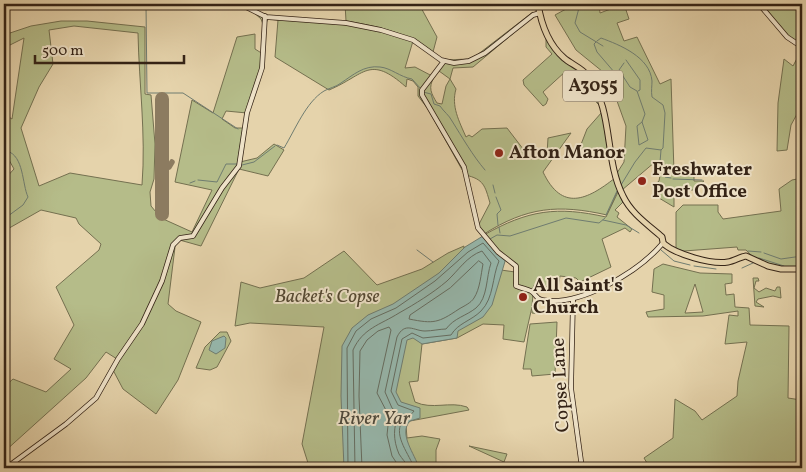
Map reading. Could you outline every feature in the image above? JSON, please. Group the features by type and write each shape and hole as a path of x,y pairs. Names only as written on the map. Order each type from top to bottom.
{"main road":[{"name":"A3055","path":"538,4 553,44 563,58 588,76 599,97 620,190 630,208 662,237 663,243 695,259 727,262 746,256 768,266 781,269 802,269"}],"street":[{"path":"240,4 265,16 301,18 373,27 413,40 444,61 461,62 478,57 492,49 533,14 540,12"},
{"path":"759,4 787,37 802,47"},
{"path":"6,468 66,424 96,398 118,359 142,324 162,281 174,245 180,238 190,237 195,234 222,188 238,169 247,113 262,68 265,16"},
{"path":"444,61 421,94 464,167 476,222 484,236 516,266 516,286 533,292 535,296 544,301 573,300 610,284 647,260 663,243"},
{"name":"Copse Lane","path":"573,300 571,388 582,468"}],"green space":[{"path":"345,4 419,4 437,37 433,52 423,45 392,31 346,21"},
{"path":"570,4 599,4 600,13 624,4 629,19 617,23 624,41 637,37 660,84 671,79 674,172 694,173 694,181 704,181 693,190 674,190 674,207 659,198 653,186 659,181 661,170 655,162 622,190 617,173 624,162 626,126 608,76 576,50 555,15 566,9"},
{"path":"760,4 802,4 802,46 788,36"},
{"path":"251,10 264,17 369,27 413,41 405,68 415,67 434,77 431,90 437,103 442,104 446,86 450,79 456,89 455,107 466,137 469,135 472,137 482,129 507,128 530,158 547,154 548,138 571,133 543,172 550,185 558,193 576,198 595,192 615,178 618,190 607,215 573,210 543,210 514,218 484,234 478,226 490,203 485,188 480,181 465,175 428,109 418,96 418,87 413,81 407,79 406,87 394,77 375,69 367,70 329,90 275,57 278,20 268,19 264,27 261,19"},
{"path":"533,12 534,16 473,67 453,68 450,79 439,71 446,60 468,59 477,55"},
{"path":"61,21 87,21 145,27 145,94 151,95 155,144 154,179 150,192 151,206 161,218 192,232 212,190 175,182 192,100 213,113 237,37 255,34 255,49 263,54 261,68 247,113 226,111 222,119 235,128 244,128 240,162 257,158 274,144 284,150 268,176 239,169 201,246 176,239 168,304 176,311 201,322 178,380 156,414 123,389 113,370 141,323 117,359 106,352 86,378 4,452 4,387 13,379 46,392 71,369 54,359 74,325 56,287 99,250 101,244 79,224 76,218 41,210 4,231 4,180 14,169 4,151 4,114 12,119 24,38 4,48 4,35 31,26","holes":["74,26 138,33 143,128 142,185 70,173 39,186 21,128 39,87 53,64 49,30"]},
{"path":"546,36 560,54 591,85 600,106 566,71 543,92 548,99 543,106 524,85 523,80 552,54 546,47"},
{"path":"802,49 802,105 791,125 787,150 777,151 778,103 784,59 793,66"},
{"path":"602,112 608,151 604,155 587,154 580,147 587,129"},
{"path":"802,178 802,268 786,268 765,263 752,256 746,250 738,250 737,247 684,251 676,249 676,212 683,205 718,205 718,212 723,219 781,211 779,189 792,180"},
{"path":"618,192 623,202 615,210 619,213 617,217 632,229 630,232 625,228 602,239 611,267 580,282 576,278 560,276 558,288 534,285 532,291 517,285 517,268 484,235 515,220 543,212 572,212 606,217"},
{"name":"Backet's Copse","path":"464,246 463,254 423,295 358,468 330,468 308,463 302,444 324,327 250,323 235,326 241,282 260,288 304,278 344,251 377,285 422,269 448,253"},
{"path":"506,258 501,270 515,272 514,284 533,294 532,306 533,302 538,303 537,310 542,311 541,314 532,313 532,307 524,342 503,339 504,325 483,324 457,338 422,344 418,381 409,382 415,402 428,405 461,405 469,410 410,421 406,425 407,438 422,436 440,439 436,450 436,468 392,468 396,412 378,345"},
{"path":"663,264 700,273 732,274 732,283 725,284 726,295 734,294 735,307 749,308 750,325 789,326 788,398 801,400 802,468 650,468 644,458 673,438 675,399 695,411 702,420 737,396 738,381 747,342 725,344 729,315 738,316 738,311 703,316 648,317 646,312 664,309 664,295 652,292 654,269","holes":["695,284 703,312 685,313"]},
{"path":"753,278 758,278 759,281 756,281 754,288 759,292 766,288 775,291 777,287 780,287 781,298 773,296 758,299 756,302 764,307 755,306"},
{"path":"557,322 555,374 532,376 531,369 523,369 530,324"},
{"path":"220,332 227,332 231,341 217,367 210,370 196,368 205,347"},
{"path":"469,446 507,454 504,462"}],"water":[{"name":"River Yar","path":"483,236 506,258 492,305 483,317 458,331 457,338 422,344 413,338 407,340 396,392 401,402 420,408 420,418 410,421 406,432 408,444 419,468 344,468 341,396 342,346 352,328 368,315 393,304 439,273 465,247"},
{"path":"224,336 226,338 225,348 216,354 209,350 212,341"}],"waterway":[{"path":"146,4 147,93 183,93 238,129"},
{"path":"580,4 575,23 580,32 603,46"},
{"path":"597,41 601,38 625,48 646,65 652,81 652,97 663,105 665,113 663,148 661,150 646,148 621,185"},
{"path":"596,42 594,44 597,52 615,73"},
{"path":"626,60 640,80 640,90 638,91"},
{"path":"624,63 619,70 630,87 637,91 645,114 642,122 648,140 639,145 637,126 642,122"},
{"path":"277,145 284,148 306,109 318,96 364,69 374,67 388,69 412,79 421,89"},
{"path":"423,92 431,94 434,104 440,106 449,117 485,170"},
{"path":"4,141 7,151 13,154 20,164 28,197 23,205 4,219"},
{"path":"242,165 254,162 275,146"},
{"path":"661,150 660,162 665,177 671,178"},
{"path":"198,180 217,182 226,164 237,164"},
{"path":"673,179 702,180"},
{"path":"190,183 195,181"},
{"path":"493,185 495,193"},
{"path":"606,215 617,191"},
{"path":"496,197 501,210 497,214 498,225"},
{"path":"490,239 497,235 510,236 566,218 599,223 605,218"},
{"path":"603,220 626,225 639,233"},
{"path":"499,227 500,233"},
{"path":"417,250 433,262"},
{"path":"661,250 674,261 690,265"},
{"path":"748,251 761,252"},
{"path":"764,253 781,259 802,256"},
{"path":"759,258 784,266"},
{"path":"742,268 753,263"},
{"path":"694,266 716,269"},
{"path":"788,267 802,266"}],"taxiway":[{"path":"162,169 169,167 172,162"}],"runway":[{"path":"162,99 162,214"}],"place":[{"name":"Afton Manor","path":"499,153"},
{"name":"Freshwater Post Office","path":"642,181"},
{"name":"All Saint's Church","path":"523,297"}]}
